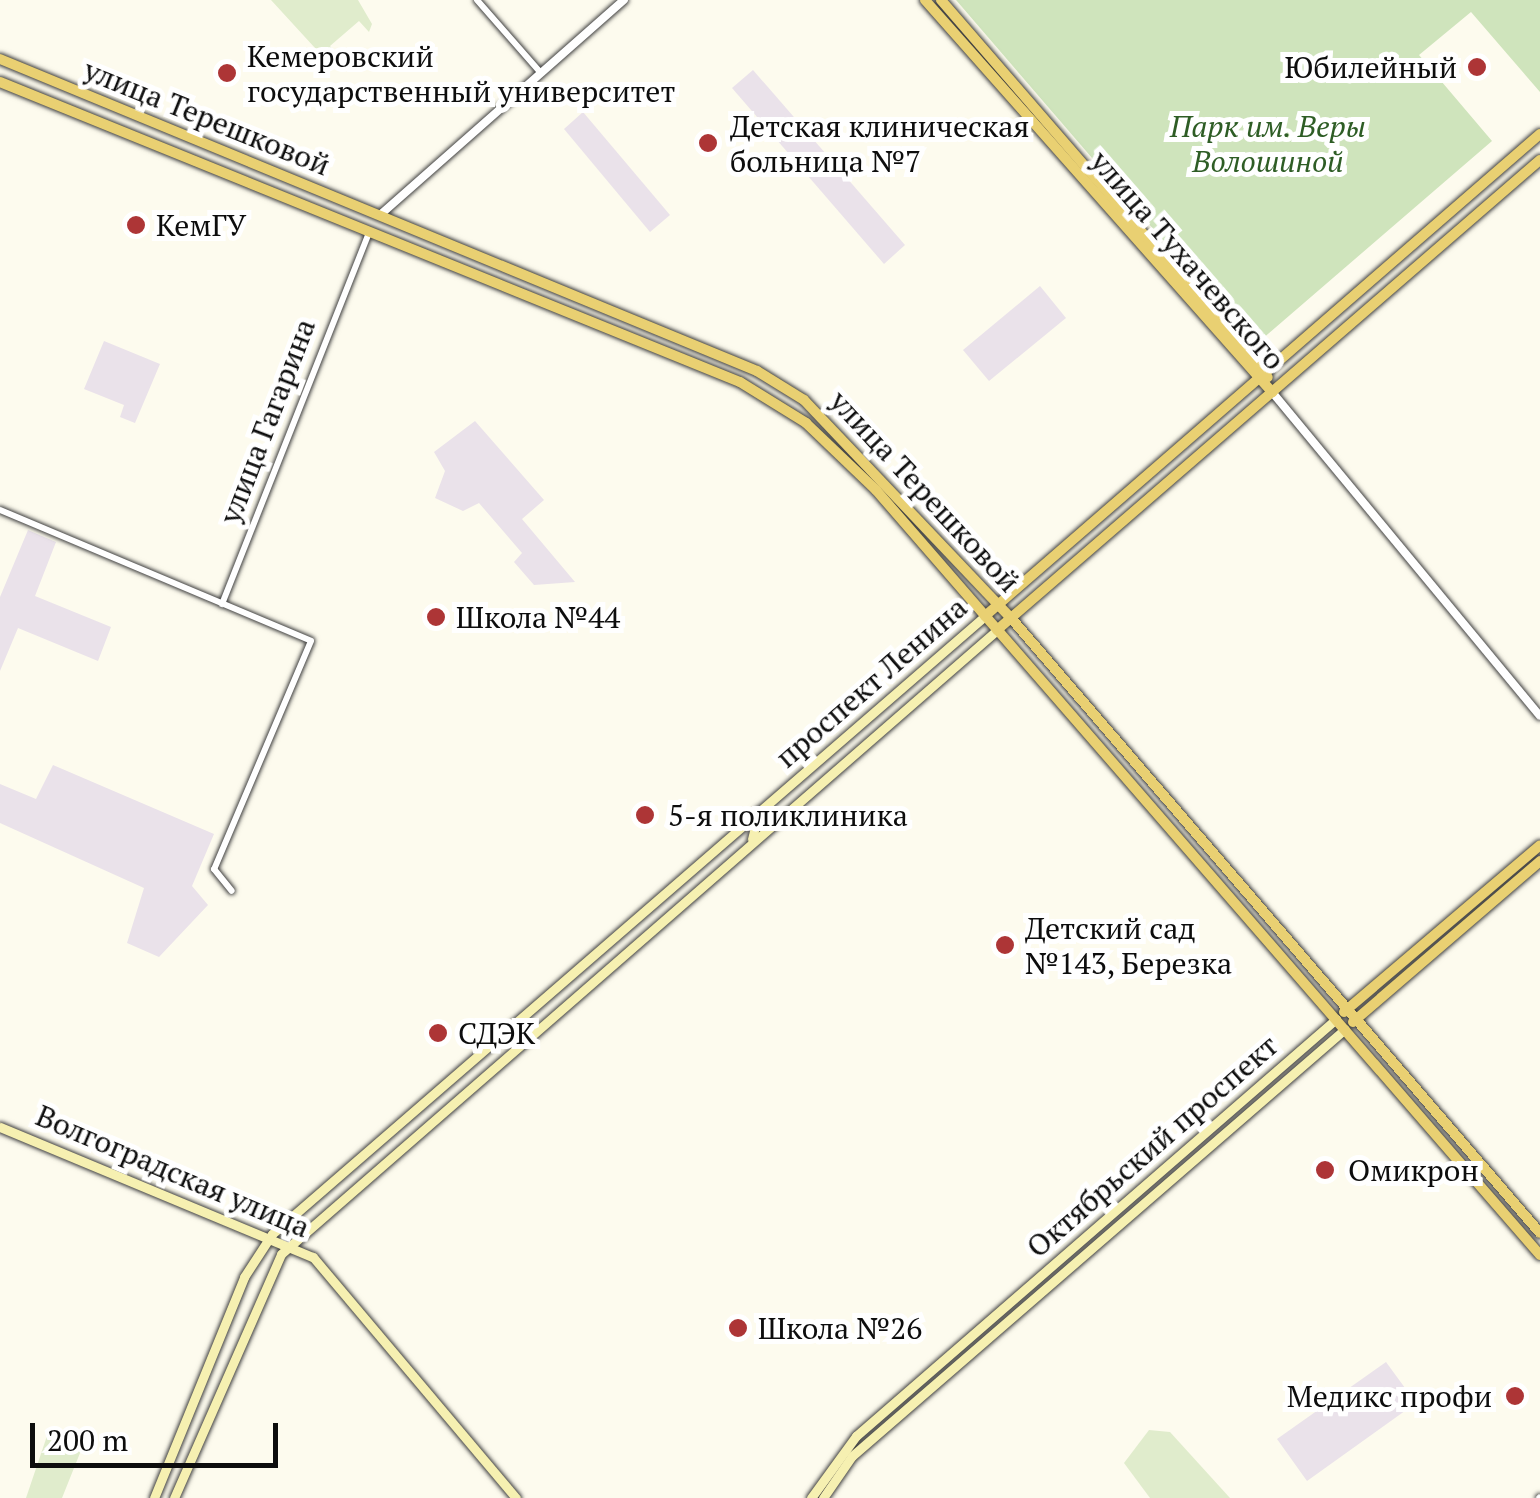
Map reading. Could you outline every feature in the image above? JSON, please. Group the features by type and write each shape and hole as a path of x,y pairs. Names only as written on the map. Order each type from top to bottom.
{"main road":[{"name":"улица Тухачевского","path":"925,0 1263,377"},
{"name":"улица Тухачевского","path":"941,0 1272,392"},
{"name":"улица Терешковой","path":"0,59 786,388 832,422 1012,618 1540,1233"},
{"name":"улица Терешковой","path":"0,82 776,401 834,447 1540,1255"},
{"name":"проспект Ленина","path":"154,1498 244,1277 272,1234 1539,136"},
{"name":"проспект Ленина","path":"174,1498 266,1274 291,1243 1540,160"},
{"name":"улица Гагарина","path":"370,231 380,215"},
{"path":"745,849 759,811"},
{"name":"Октябрьский проспект","path":"812,1498 856,1436 1540,845"},
{"name":"Октябрьский проспект","path":"823,1498 865,1445 1540,861"},
{"name":"Волгоградская улица","path":"0,1126 272,1234 322,1265 516,1498"}],"street":[{"path":"478,0 540,72"},
{"name":"улица Гагарина","path":"380,215 624,0"},
{"name":"улица Гагарина","path":"222,604 370,231"},
{"path":"1272,392 1540,716"},
{"path":"0,510 312,641 214,868 232,891"}],"shaded area":[{"path":"753,70 905,245 884,264 732,88"},
{"path":"583,112 670,215 650,232 564,129"},
{"path":"1040,286 1066,318 989,381 963,350"},
{"path":"104,341 160,364 135,423 120,417 124,405 84,389"},
{"path":"475,421 544,500 522,519 575,582 534,585 514,562 522,553 479,503 463,511 435,498 445,471 434,452"},
{"path":"28,530 56,542 35,596 111,627 98,661 18,628 0,671 0,597"},
{"path":"53,765 214,834 192,886 208,905 159,957 127,943 144,888 0,823 0,784 36,799"},
{"path":"1386,1362 1416,1403 1307,1481 1277,1439"}],"green space":[{"path":"271,0 358,0 372,24 369,32 359,21 330,46 340,59 326,60"},
{"name":"Парк им. Веры Волошиной","path":"956,0 1540,0 1540,92 1471,12 1419,55 1492,141 1254,346"},
{"path":"1149,1430 1170,1432 1230,1498 1150,1498 1124,1463"},
{"path":"59,1432 82,1448 62,1498 26,1498 47,1436"}],"place":[{"name":"Юбилейный","path":"1477,67"},
{"name":"Кемеровский государственный университет","path":"227,73"},
{"name":"Детская клиническая больница №7","path":"708,143"},
{"name":"КемГУ","path":"136,225"},
{"name":"Школа №44","path":"436,617"},
{"name":"5-я поликлиника","path":"645,815"},
{"name":"Детский сад №143, Березка","path":"1005,945"},
{"name":"СДЭК","path":"438,1033"},
{"name":"Омикрон","path":"1325,1170"},
{"name":"Школа №26","path":"738,1328"},
{"name":"Медикс профи","path":"1515,1396"}]}
